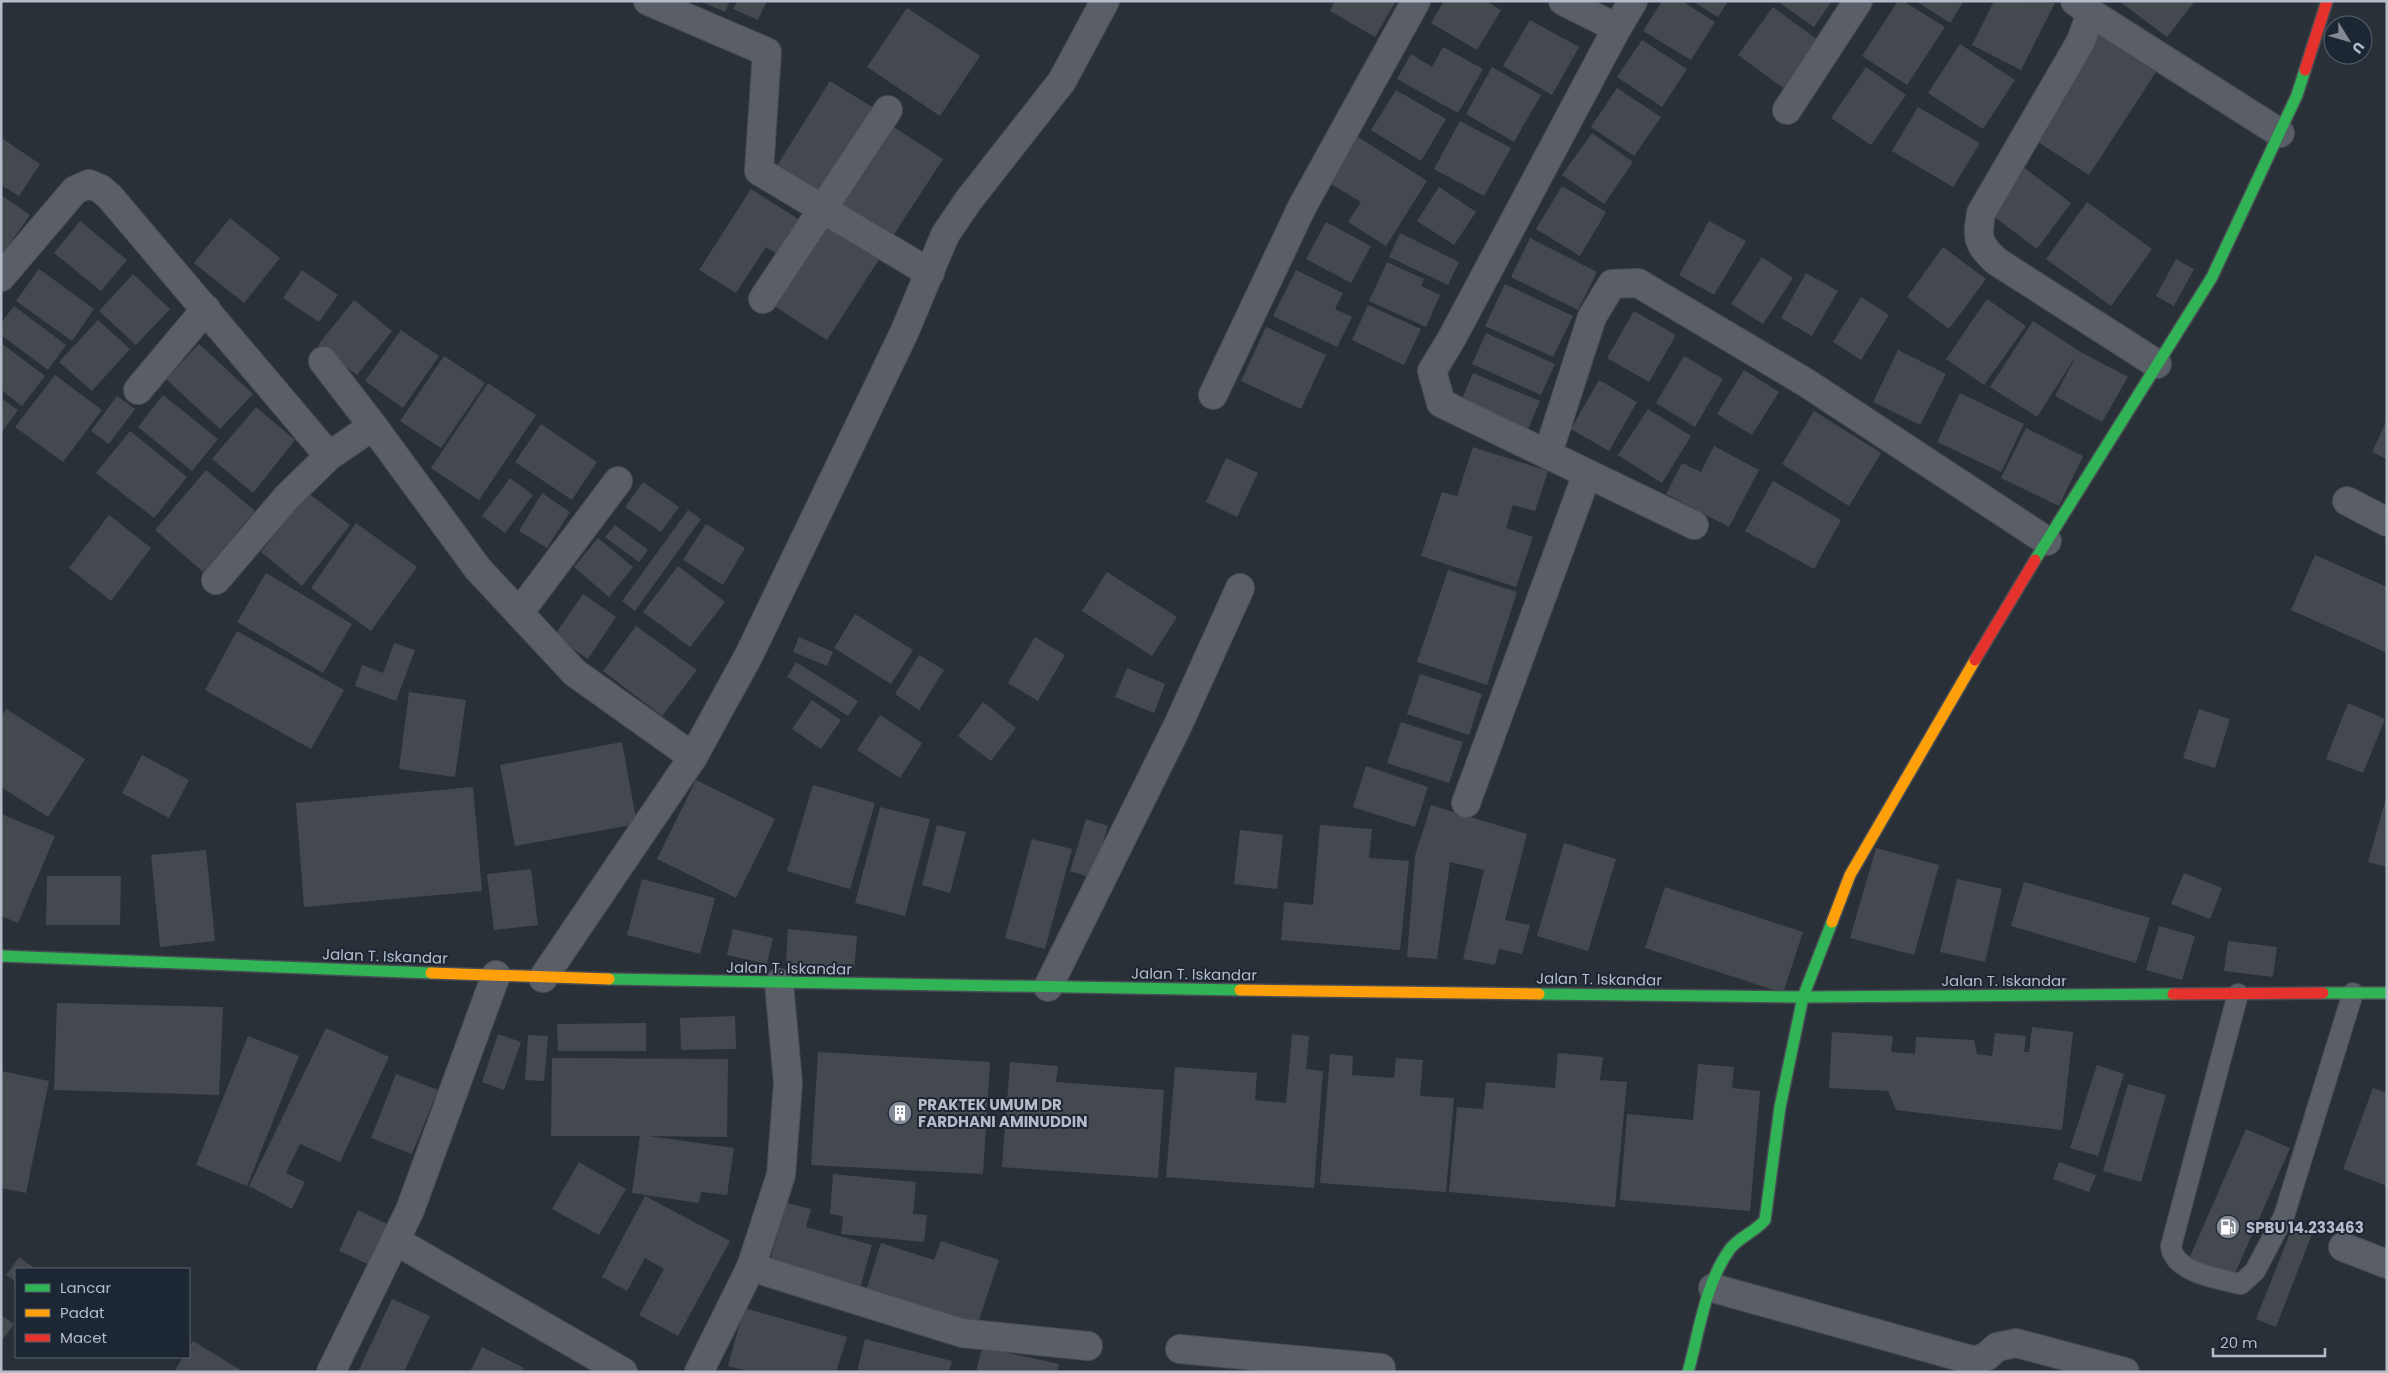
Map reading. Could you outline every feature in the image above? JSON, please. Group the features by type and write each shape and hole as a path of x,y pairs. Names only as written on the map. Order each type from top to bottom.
{"street":[{"path":"648,1 767,52 759,171 821,210 930,273"},
{"path":"543,978 693,758 749,655 904,333 945,235 968,201 1062,81 1105,1"},
{"path":"1213,395 1302,207 1416,1"},
{"path":"1563,1 1618,28"},
{"path":"1633,1 1452,338 1432,371 1441,403 1486,426 1548,453 1694,526"},
{"path":"1787,110 1858,1"},
{"path":"1688,1372 1713,1288 1730,1249 1761,1226 1765,1220 1780,1107 1803,997 1850,875 2010,599 2212,276 2298,95 2327,1"},
{"path":"2157,364 1996,261 1983,249 1977,236 1981,213 2081,41 2083,7 2280,133"},
{"path":"763,299 888,110"},
{"path":"1,277 76,190 89,184 101,189 110,197 206,309 329,456"},
{"path":"1548,453 1592,317 1612,284 1638,282 1804,382 2047,540"},
{"path":"138,390 206,309"},
{"path":"323,361 478,569 519,613 575,673 693,758"},
{"path":"216,580 287,496 329,456 373,426"},
{"path":"1466,803 1587,474"},
{"path":"519,613 618,481"},
{"path":"2347,501 2387,522"},
{"path":"1048,988 1178,725 1240,588"},
{"name":"Jalan T. Iskandar","path":"1,956 543,978 1048,988 1803,997 2387,993"},
{"path":"331,1372 410,1210 496,975"},
{"path":"700,1372 751,1267 781,1175 788,1083 779,983"},
{"path":"396,1240 623,1372"},
{"path":"2343,1247 2387,1264"},
{"path":"751,1267 962,1333 1088,1346"},
{"path":"1713,1288 1975,1361 1987,1356 1997,1347 2016,1343 2125,1372"},
{"path":"1180,1349 1381,1368 1381,1372"}],"lane":[{"path":"2238,994 2171,1246 2172,1255 2182,1265 2214,1278 2241,1284 2255,1272 2284,1216 2353,992"}],"building":[{"path":"700,1 730,1 725,12"},
{"path":"737,1 767,1 758,20 733,9"},
{"path":"1335,1 1396,1 1375,37 1330,11"},
{"path":"1444,1 1486,1 1501,10 1477,50 1431,23"},
{"path":"1662,1 1682,1 1715,22 1691,60 1643,31"},
{"path":"1692,1 1728,1 1718,17"},
{"path":"1777,1 1832,1 1814,27"},
{"path":"1898,1 1903,1 1945,27 1907,85 1862,56"},
{"path":"1916,1 1964,1 1950,23"},
{"path":"1994,1 2055,3 2021,70 1972,45"},
{"path":"2119,1 2195,1 2167,37"},
{"path":"1773,7 1818,40 1783,88 1738,55"},
{"path":"907,8 980,56 940,116 867,67"},
{"path":"1530,20 1579,47 1552,95 1503,66"},
{"path":"2099,35 2156,72 2089,175 2032,138"},
{"path":"1642,40 1687,69 1662,107 1617,77"},
{"path":"1960,44 2015,80 1983,129 1928,93"},
{"path":"1443,47 1483,69 1458,113 1397,79 1411,54 1432,67"},
{"path":"1492,67 1541,95 1514,142 1466,114"},
{"path":"1866,67 1906,95 1871,145 1831,118"},
{"path":"830,81 877,110 821,198 775,169"},
{"path":"1617,88 1661,117 1634,156 1591,127"},
{"path":"1396,90 1446,119 1421,161 1371,130"},
{"path":"1918,107 1980,143 1953,187 1892,151"},
{"path":"1460,121 1511,148 1484,196 1434,169"},
{"path":"889,124 943,159 889,242 836,208"},
{"path":"1592,133 1633,162 1604,204 1562,175"},
{"path":"1355,135 1427,181 1386,246 1348,222 1361,202 1326,181"},
{"path":"3,139 40,164 19,196 1,185"},
{"path":"2019,164 2071,203 2037,249 1985,210"},
{"path":"1562,186 1606,212 1580,256 1536,229"},
{"path":"1439,187 1476,212 1454,245 1417,221"},
{"path":"751,189 800,220 778,255 766,247 736,293 699,270"},
{"path":"1,195 30,215 1,256"},
{"path":"2087,202 2152,249 2111,306 2046,259"},
{"path":"230,218 280,258 244,303 194,263"},
{"path":"80,221 127,260 101,291 54,253"},
{"path":"1709,221 1746,241 1714,295 1679,275"},
{"path":"1326,222 1371,246 1351,283 1306,259"},
{"path":"826,224 880,258 827,340 774,306"},
{"path":"1400,233 1459,262 1448,285 1389,257"},
{"path":"1530,238 1597,272 1578,310 1511,277"},
{"path":"1943,247 1986,279 1949,329 1907,297"},
{"path":"1762,257 1793,278 1763,324 1731,304"},
{"path":"2176,259 2194,269 2174,306 2156,296"},
{"path":"1387,262 1424,279 1421,286 1440,295 1426,327 1369,301"},
{"path":"39,269 94,309 72,341 16,301"},
{"path":"302,270 338,295 319,322 283,298"},
{"path":"1296,270 1343,293 1335,309 1352,317 1337,347 1273,316"},
{"path":"1806,273 1838,291 1812,336 1781,318"},
{"path":"133,274 170,309 136,345 99,311"},
{"path":"1505,284 1573,316 1553,357 1485,326"},
{"path":"1861,297 1889,315 1861,360 1833,342"},
{"path":"1987,299 2026,326 1984,385 1946,359"},
{"path":"354,300 392,331 357,375 318,345"},
{"path":"1368,305 1421,329 1404,365 1352,340"},
{"path":"14,306 66,345 48,370 1,335 1,323"},
{"path":"1634,311 1676,335 1649,382 1607,358"},
{"path":"98,320 130,349 92,391 59,362"},
{"path":"2033,321 2079,351 2128,377 2102,422 2055,396 2077,354 2037,417 1990,387"},
{"path":"1266,327 1326,355 1301,409 1241,381"},
{"path":"401,330 439,356 403,408 365,381"},
{"path":"1486,333 1555,364 1541,395 1472,364"},
{"path":"1,343 45,376 22,406 1,390"},
{"path":"199,344 253,394 220,429 166,379"},
{"path":"1898,350 1946,374 1920,425 1873,402"},
{"path":"444,356 485,383 441,448 400,421"},
{"path":"1684,356 1723,379 1695,427 1656,403"},
{"path":"1744,370 1779,392 1752,435 1717,414"},
{"path":"1473,373 1540,401 1528,429 1461,401"},
{"path":"55,375 102,410 63,462 15,427"},
{"path":"1599,380 1637,402 1609,451 1571,429"},
{"path":"488,383 536,415 479,500 431,468"},
{"path":"1960,393 2024,424 2001,472 1937,442"},
{"path":"163,395 218,439 192,471 138,427"},
{"path":"117,396 135,409 109,444 91,431"},
{"path":"1,398 18,410 1,433"},
{"path":"256,407 295,440 253,493 212,459"},
{"path":"1648,409 1691,436 1662,483 1618,455"},
{"path":"1814,411 1881,453 1849,506 1782,464"},
{"path":"2387,420 2387,459 2372,452"},
{"path":"541,424 597,462 572,500 515,462"},
{"path":"2026,428 2083,456 2059,506 2001,478"},
{"path":"130,431 187,477 154,518 96,473"},
{"path":"1714,446 1759,470 1729,527 1666,494 1682,463 1701,472"},
{"path":"1473,447 1548,471 1535,511 1513,505 1506,528 1533,537 1516,587 1421,556 1442,492 1457,496"},
{"path":"1226,458 1258,473 1237,517 1206,502"},
{"path":"206,470 255,511 203,572 155,530"},
{"path":"510,478 533,495 505,533 482,516"},
{"path":"1773,481 1841,520 1814,569 1745,531"},
{"path":"643,482 679,507 661,532 625,507"},
{"path":"308,493 350,525 302,586 261,552"},
{"path":"542,493 570,512 547,548 519,531"},
{"path":"688,510 701,519 635,611 622,601"},
{"path":"109,515 151,548 111,601 69,568"},
{"path":"356,523 417,567 371,631 311,588"},
{"path":"706,524 745,548 723,585 683,560"},
{"path":"615,525 648,550 639,562 605,537"},
{"path":"598,538 633,567 609,597 574,567"},
{"path":"2315,555 2387,587 2387,653 2291,610"},
{"path":"678,566 725,602 690,647 643,612"},
{"path":"1448,570 1517,592 1487,685 1417,662"},
{"path":"1107,572 1177,617 1152,656 1082,611"},
{"path":"266,573 352,624 323,673 237,622"},
{"path":"583,594 616,617 588,659 554,636"},
{"path":"855,614 913,650 891,684 834,648"},
{"path":"636,626 697,670 662,716 603,671"},
{"path":"237,631 344,690 311,749 205,690"},
{"path":"799,637 833,652 827,666 793,652"},
{"path":"1035,637 1065,655 1038,701 1008,683"},
{"path":"394,643 415,650 396,701 355,686 362,665 383,673"},
{"path":"919,655 944,670 919,710 895,694"},
{"path":"796,662 858,701 848,716 787,677"},
{"path":"1127,668 1165,684 1154,713 1115,697"},
{"path":"1420,674 1482,694 1469,735 1407,714"},
{"path":"409,692 466,700 455,777 399,769"},
{"path":"812,700 841,720 821,749 792,729"},
{"path":"983,702 1016,728 991,761 958,736"},
{"path":"2348,703 2385,719 2363,773 2326,759"},
{"path":"6,709 85,759 48,817 1,787 1,717"},
{"path":"2199,709 2230,719 2215,768 2183,758"},
{"path":"880,715 922,743 900,778 857,750"},
{"path":"1401,722 1463,742 1449,783 1387,763"},
{"path":"622,742 637,824 515,846 500,765"},
{"path":"142,755 189,780 169,818 122,793"},
{"path":"1366,766 1428,787 1415,827 1353,807"},
{"path":"696,780 775,819 736,898 657,859"},
{"path":"813,785 875,803 850,889 787,871"},
{"path":"473,787 482,891 304,907 296,803"},
{"path":"2387,798 2387,867 2368,862"},
{"path":"1431,805 1527,834 1505,920 1530,925 1522,954 1499,949 1495,965 1463,959 1484,870 1450,862 1437,959 1407,957 1415,856"},
{"path":"880,807 930,819 905,916 855,903"},
{"path":"1,814 55,836 18,923 1,916"},
{"path":"1086,819 1108,826 1092,878 1070,871"},
{"path":"937,825 966,832 950,893 922,885"},
{"path":"1320,825 1372,829 1369,858 1409,861 1400,950 1281,940 1284,902 1313,905"},
{"path":"1240,830 1283,835 1277,889 1234,884"},
{"path":"1032,839 1072,849 1045,949 1005,938"},
{"path":"1564,843 1616,859 1588,951 1537,936"},
{"path":"1876,848 1939,865 1914,955 1850,938"},
{"path":"206,850 215,941 160,947 151,855"},
{"path":"531,869 538,925 494,930 487,874"},
{"path":"2184,873 2222,888 2210,919 2171,904"},
{"path":"47,876 121,876 120,925 46,925"},
{"path":"642,879 715,898 700,954 627,935"},
{"path":"1957,879 2002,889 1985,962 1940,952"},
{"path":"2024,882 2150,918 2136,963 2011,926"},
{"path":"1665,887 1803,932 1783,993 1645,948"},
{"path":"2159,926 2195,936 2182,980 2146,970"},
{"path":"733,929 773,938 767,964 727,955"},
{"path":"788,929 857,936 854,969 786,963"},
{"path":"2228,941 2277,947 2273,977 2224,971"},
{"path":"57,1003 223,1007 219,1095 54,1090"},
{"path":"735,1016 736,1049 681,1050 680,1018"},
{"path":"646,1023 646,1051 558,1051 557,1024"},
{"path":"2032,1027 2073,1032 2062,1130 1896,1110 1888,1091 1829,1088 1832,1032 1893,1036 1891,1052 1915,1054 1916,1037 1974,1040 1977,1054 1992,1056 1995,1033 2026,1036 2024,1052 2029,1052"},
{"path":"326,1028 389,1057 340,1162 300,1144 286,1173 305,1182 292,1209 249,1186"},
{"path":"498,1034 521,1042 504,1090 482,1082"},
{"path":"1292,1034 1309,1036 1306,1069 1323,1071 1314,1188 1166,1177 1175,1067 1257,1073 1255,1100 1286,1103"},
{"path":"528,1035 548,1036 544,1081 525,1080"},
{"path":"248,1036 299,1056 247,1186 196,1165"},
{"name":"PRAKTEK UMUM DR FARDHANI AMINUDDIN","path":"818,1052 990,1062 983,1174 811,1165"},
{"path":"1558,1053 1603,1057 1600,1080 1627,1082 1615,1207 1449,1192 1457,1107 1483,1109 1486,1082 1555,1088"},
{"path":"1330,1054 1353,1056 1352,1075 1394,1078 1396,1058 1423,1060 1420,1096 1454,1098 1446,1192 1320,1183"},
{"path":"552,1058 728,1059 727,1137 649,1136 734,1148 727,1195 701,1192 699,1203 632,1193 640,1136 551,1136"},
{"path":"1010,1062 1058,1066 1056,1082 1164,1090 1158,1178 1002,1167"},
{"path":"1698,1064 1734,1067 1732,1088 1760,1091 1750,1211 1620,1200 1627,1114 1693,1120"},
{"path":"2097,1065 2124,1074 2098,1156 2070,1148"},
{"path":"1,1071 49,1081 26,1193 1,1188"},
{"path":"396,1074 438,1090 412,1154 371,1138"},
{"path":"2128,1084 2166,1095 2141,1182 2103,1171"},
{"path":"2373,1088 2387,1093 2387,1186 2343,1169"},
{"path":"2246,1129 2290,1148 2233,1278 2189,1259"},
{"path":"579,1162 626,1189 599,1235 552,1209"},
{"path":"2059,1162 2096,1175 2089,1192 2053,1179"},
{"path":"833,1174 916,1182 913,1214 927,1215 924,1242 841,1234 843,1216 830,1214"},
{"path":"645,1196 730,1241 678,1336 639,1315 664,1269 645,1258 627,1291 602,1277"},
{"path":"786,1203 811,1209 806,1227 872,1245 859,1292 768,1268"},
{"path":"358,1210 389,1225 370,1265 339,1251"},
{"path":"2293,1226 2312,1234 2276,1327 2256,1319"},
{"path":"941,1241 999,1260 976,1329 865,1294 881,1243 934,1260"},
{"path":"19,1257 35,1268 15,1268 15,1281 6,1275"},
{"path":"392,1299 430,1316 404,1372 358,1372"},
{"path":"744,1308 847,1337 836,1372 751,1372 728,1366"},
{"path":"1,1315 14,1324 1,1342"},
{"path":"865,1339 952,1361 949,1372 857,1372"},
{"path":"193,1341 244,1372 174,1372 182,1358 190,1358 190,1346"},
{"path":"482,1347 524,1368 522,1372 470,1372"},
{"path":"982,1347 1059,1364 1057,1372 976,1372"}],"traffic: fast":[{"path":"2035,560 2212,277 2297,95 2305,70"},
{"path":"1688,1372 1704,1309 1721,1262 1734,1245 1765,1220 1780,1107 1803,997 1832,922"},
{"path":"1,956 431,973"},
{"path":"609,979 1240,990"},
{"path":"2323,993 2387,993"},
{"path":"1539,994 1803,997 2173,994"}],"traffic: slow":[{"path":"1832,922 1850,875 1975,660"},
{"path":"431,973 609,979"},
{"path":"1240,990 1539,994"}],"traffic: jam":[{"path":"2305,70 2327,1"},
{"path":"1975,660 2035,560"},
{"path":"2173,994 2323,993"}],"place":[{"name":"PRAKTEK UMUM DR FARDHANI AMINUDDIN","path":"900,1113"},
{"name":"SPBU 14.233463","path":"2228,1227"}]}
